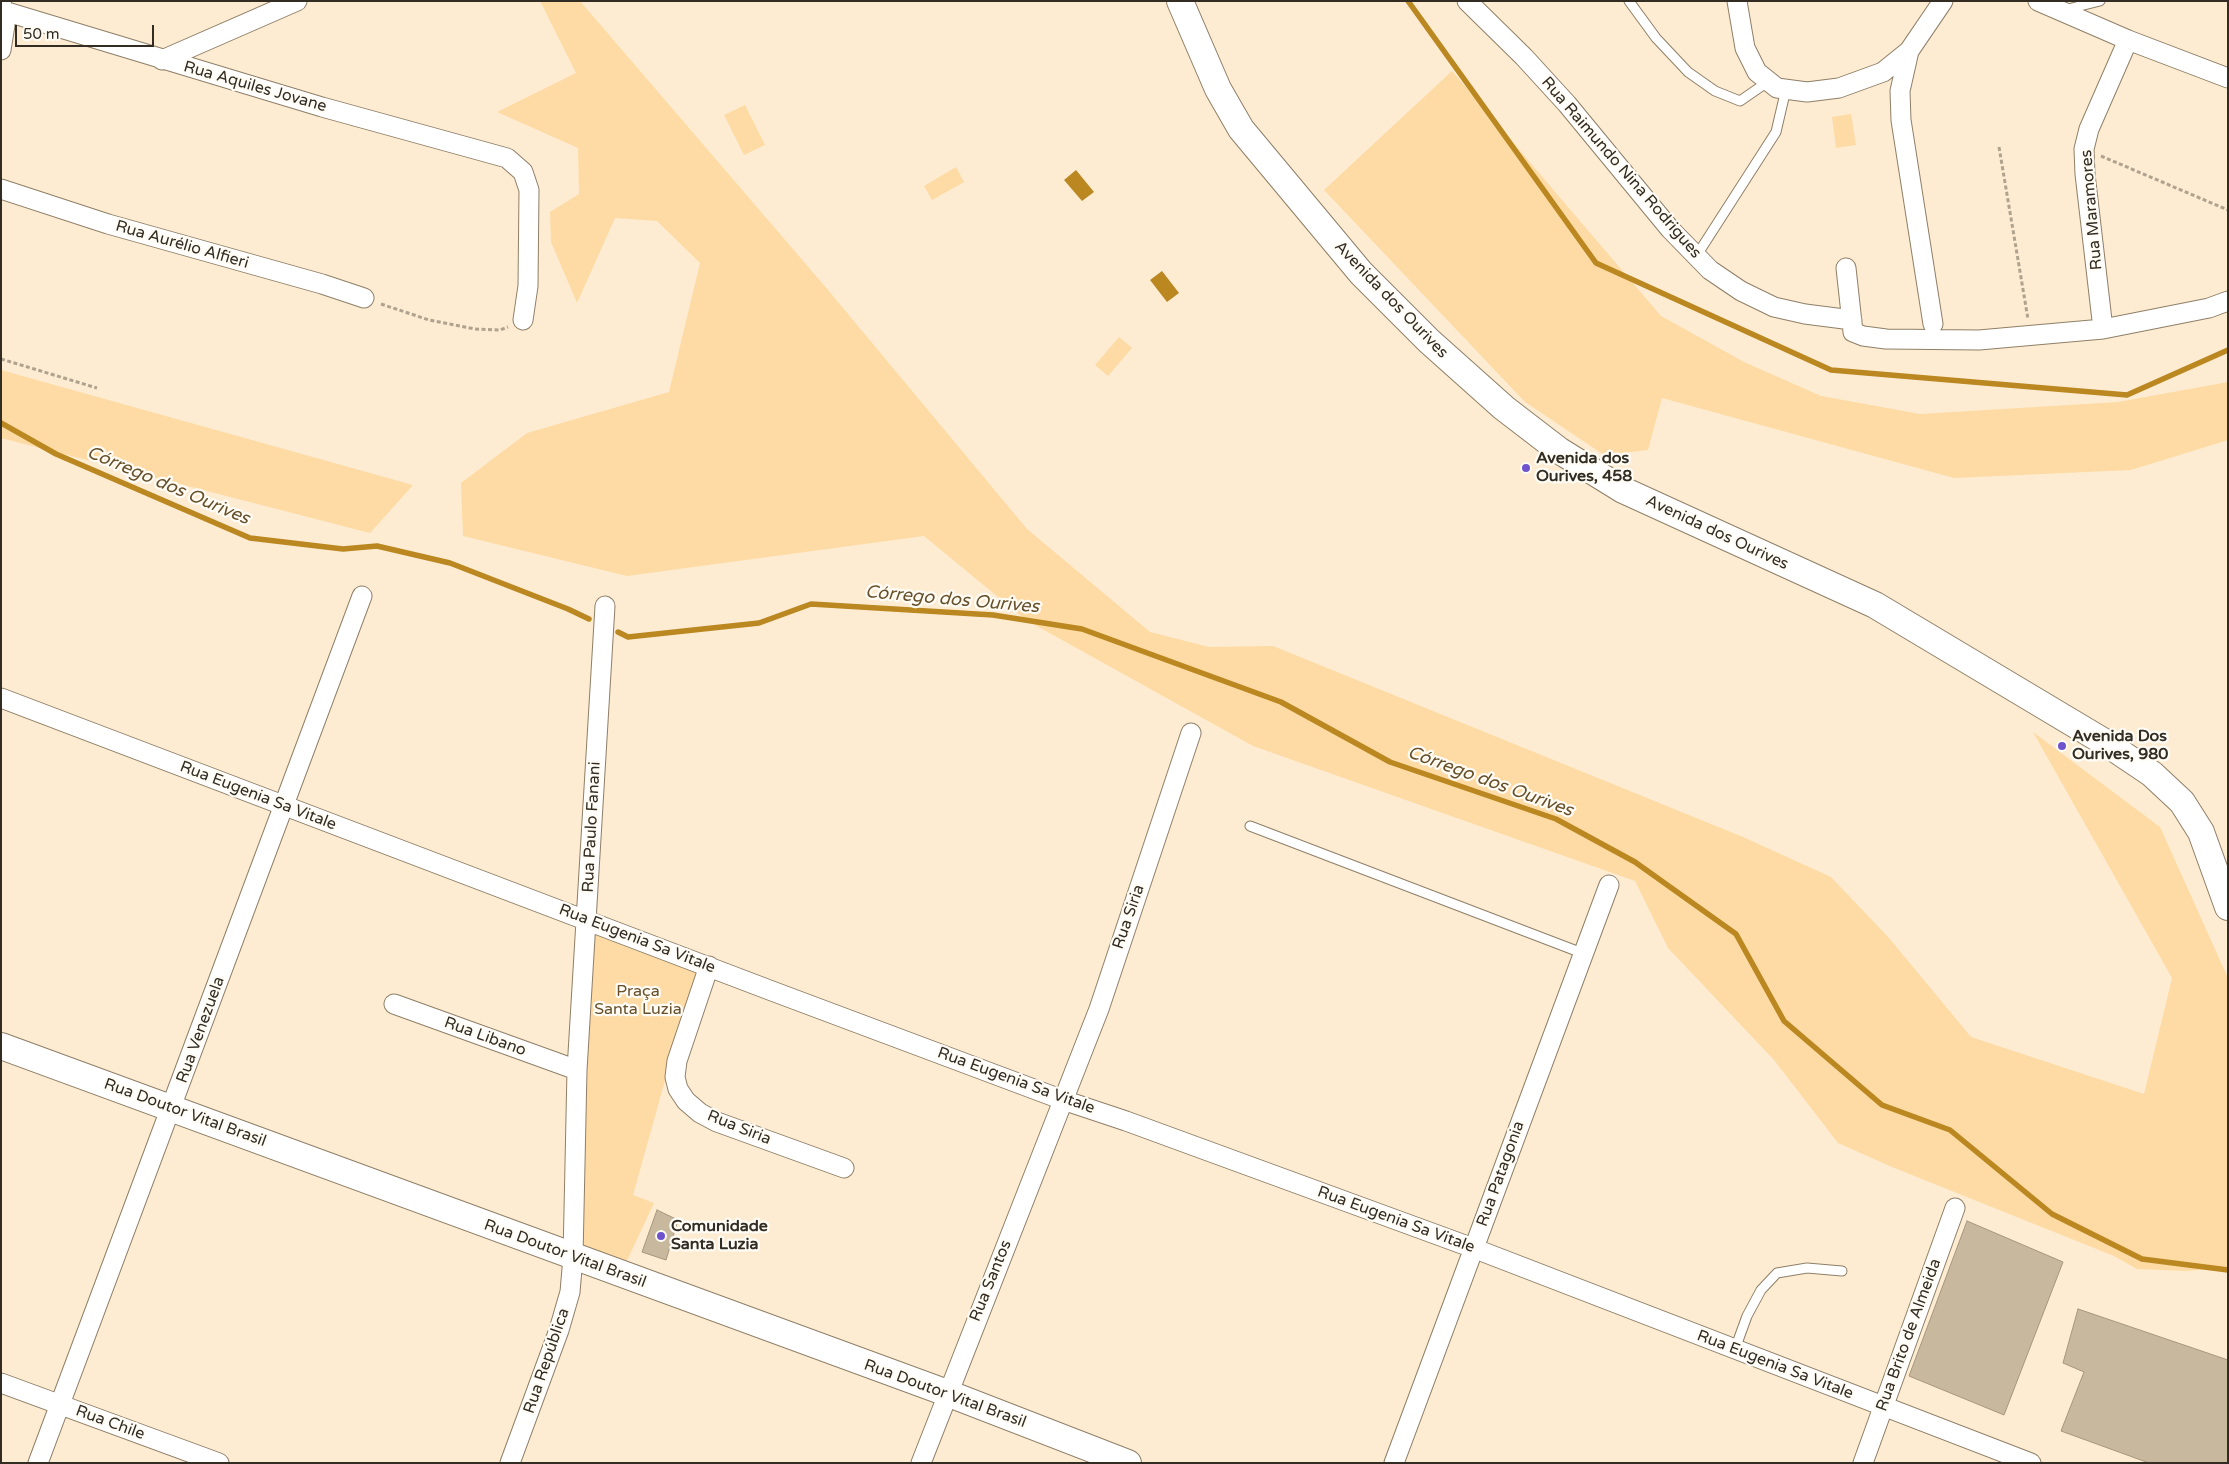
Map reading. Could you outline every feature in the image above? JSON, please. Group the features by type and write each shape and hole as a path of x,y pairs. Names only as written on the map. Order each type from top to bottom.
{"main road":[{"name":"Avenida dos Ourives","path":"1180,1 1218,88 1241,129 1361,273 1429,341 1504,408 1560,451 1623,490 1875,605 2106,743 2144,769 2182,802 2201,832 2228,907"},
{"name":"Rua Doutor Vital Brasil","path":"1,1046 947,1393 1128,1463"}],"street":[{"path":"162,60 297,1"},
{"name":"Rua Raimundo Nina Rodrigues","path":"1467,1 1524,56 1670,229 1710,270 1741,291 1774,306 1805,314 1852,320"},
{"path":"1737,1 1745,48 1757,72 1777,85 1807,92 1839,88 1883,72 1909,51 1943,1"},
{"path":"2038,1 2128,40 2228,78"},
{"path":"1,50 5,25 2,6"},
{"name":"Rua Aquiles Jovane","path":"2,6 162,60 507,158 523,172 529,190 528,286 523,320"},
{"name":"Rua Maramores","path":"2103,329 2085,174 2084,149 2089,129 2128,40"},
{"path":"1909,51 1900,91 1901,120 1934,324"},
{"name":"Rua Aurélio Alfieri","path":"1,189 108,224 322,284 364,298"},
{"path":"1846,268 1853,332 1864,336 1886,339 1979,340 2103,329 2209,308 2228,301"},
{"name":"Rua Venezuela","path":"38,1463 61,1406 362,596"},
{"name":"Rua Paulo Fanani","path":"573,1257 577,1070 605,606"},
{"name":"Rua Eugenia Sa Vitale","path":"1,698 1063,1100 1126,1120 1473,1248 2031,1463"},
{"name":"Rua Siria","path":"1063,1100 1099,1009 1191,733"},
{"name":"Rua Patagonia","path":"1394,1463 1582,953 1609,885"},
{"name":"Rua Siria","path":"709,966 677,1061 675,1077 678,1090 686,1101 700,1113 716,1122 844,1168"},
{"name":"Rua Libano","path":"394,1004 577,1070"},
{"name":"Rua Santos","path":"921,1463 1063,1100"},
{"name":"Rua Brito de Almeida","path":"1863,1463 1955,1208"},
{"name":"Rua República","path":"510,1463 559,1330 570,1292 573,1257"},
{"name":"Rua Chile","path":"1,1383 219,1463"}],"lane":[{"path":"1629,1 1656,38 1688,72 1716,91 1740,101 1777,85 1776,132 1697,255"},
{"path":"2059,11 2100,1"},
{"path":"1250,826 1582,953"},
{"path":"1735,1350 1747,1316 1761,1290 1777,1273 1807,1268 1842,1271"}],"path":[{"path":"1999,147 2030,335"},
{"path":"2084,149 2228,210"},
{"path":"364,298 429,320 475,328 500,330 523,320"},
{"path":"1,359 97,388"}],"green space":[{"path":"540,1 580,1 828,290 1027,529 1150,632 1209,647 1273,646 1743,837 1831,877 1889,938 1971,1037 2144,1094 2172,978 2033,732 2160,827 2228,978 2228,1267 2187,1271 2137,1269 2114,1256 1892,1167 1838,1143 1774,1060 1668,948 1635,881 1253,746 1026,620 924,536 627,576 463,536 461,483 527,433 669,392 700,263 657,221 615,218 577,303 551,242 550,212 579,194 578,148 497,112 576,73"},
{"path":"1452,71 1661,316 1744,362 1821,396 1920,414 2118,402 2228,382 2228,440 2131,470 1954,478 1662,398 1648,450 1604,455 1525,402 1324,190"},
{"path":"745,105 765,145 744,155 724,115"},
{"path":"1851,114 1856,145 1836,148 1832,117"},
{"path":"956,167 964,182 932,200 924,186"},
{"path":"1119,337 1132,348 1108,376 1095,365"},
{"path":"1,370 413,485 370,533 1,438"},
{"name":"Praça Santa Luzia","path":"592,929 702,970 673,1052 633,1195 654,1203 623,1269 577,1254"}],"shaded area":[{"path":"1076,170 1094,192 1082,201 1064,180"},
{"path":"1162,271 1179,293 1167,302 1150,280"}],"building":[{"name":"Comunidade Santa Luzia","path":"657,1210 678,1220 666,1260 642,1252"},
{"path":"1967,1221 2063,1262 2004,1415 1909,1376"},
{"path":"2078,1309 2228,1360 2228,1463 2149,1463 2061,1431 2084,1372 2063,1363"}],"waterway":[{"path":"1408,1 1596,263 1831,370 2127,395 2228,350"},
{"name":"Córrego dos Ourives","path":"1,423 56,454 250,538 343,549 377,546 450,563 589,619"},
{"name":"Córrego dos Ourives","path":"618,632 628,637 759,623 811,604 993,615 1082,629 1281,702 1390,762 1556,819 1635,862 1736,934 1784,1021 1882,1105 1950,1130 2052,1214 2142,1259 2228,1270"}],"place":[{"name":"Avenida dos Ourives, 458","path":"1526,468"},
{"name":"Avenida Dos Ourives, 980","path":"2062,746"},
{"name":"Comunidade Santa Luzia","path":"661,1236"}]}
